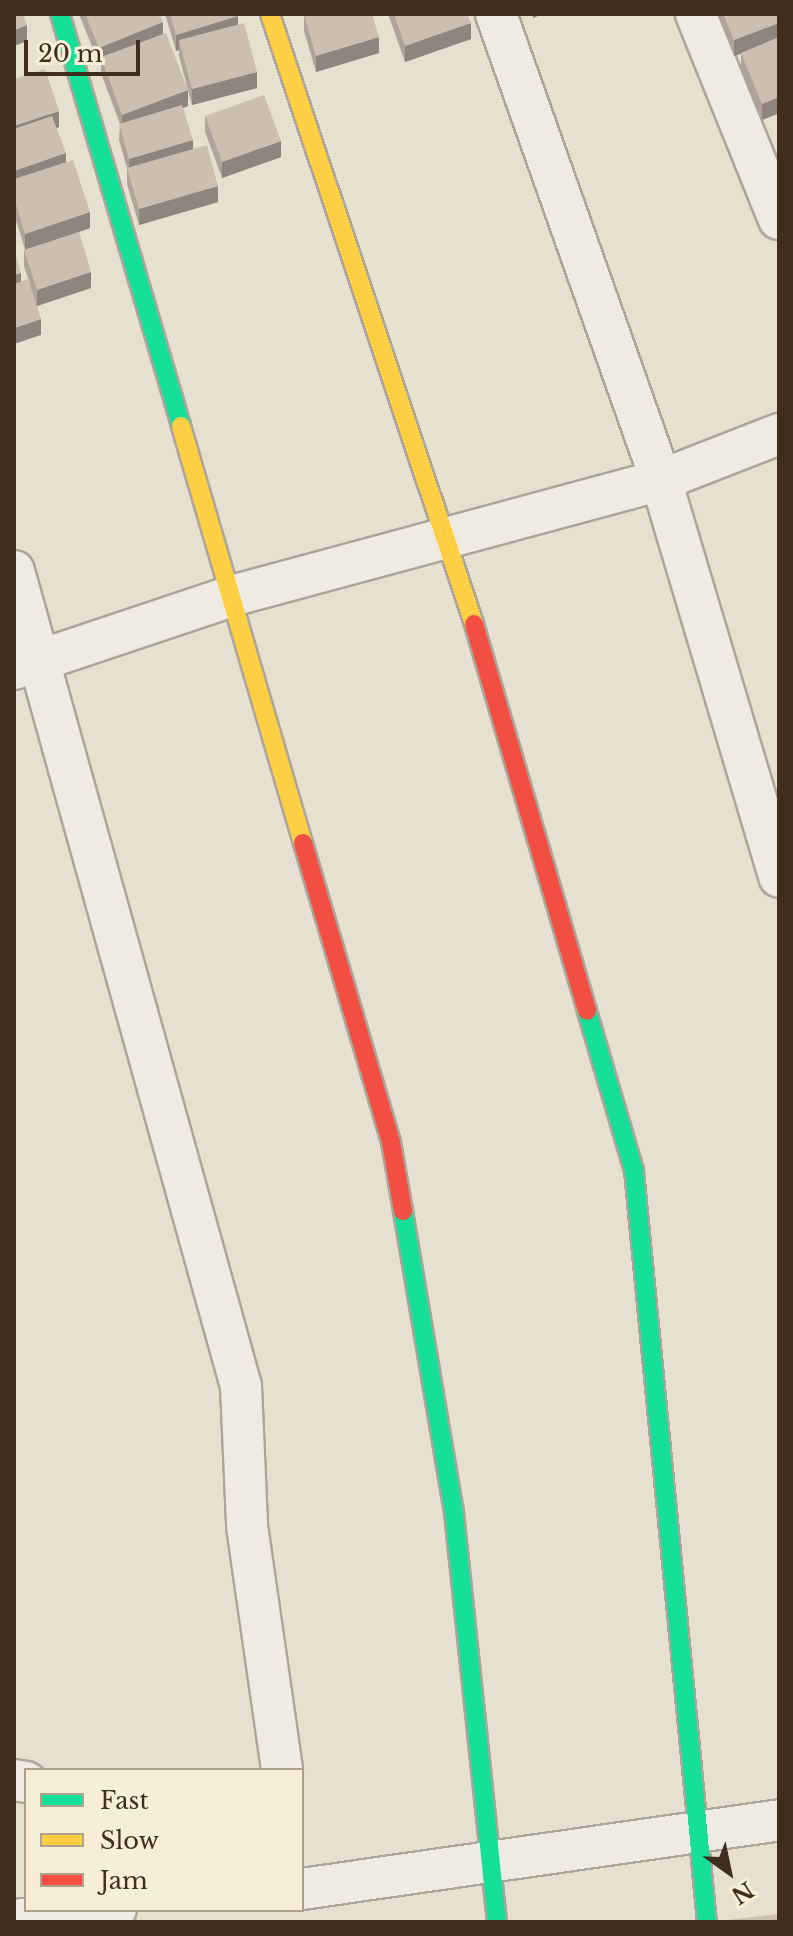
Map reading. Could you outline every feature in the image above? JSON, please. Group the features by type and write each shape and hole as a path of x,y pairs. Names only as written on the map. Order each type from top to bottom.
{"street":[{"path":"60,14 235,595 391,1142 454,1513 497,1922"},
{"path":"270,14 449,538 634,1171 707,1922"},
{"path":"496,14 661,480 779,877"},
{"path":"696,14 779,219"},
{"path":"28,664 235,595 661,480 779,434"},
{"path":"14,571 28,664 241,1386 247,1526 282,1768"},
{"path":"304,1889 779,1820"},
{"path":"14,1920 109,1913"}],"building":[{"path":"14,14 23,14 27,25 14,30"},
{"path":"85,14 160,14 163,22 99,48"},
{"path":"170,14 237,14 238,16 176,35"},
{"path":"372,14 379,37 316,56 304,15"},
{"path":"394,14 467,14 471,23 405,46"},
{"path":"723,14 779,14 779,23 734,40"},
{"path":"244,23 257,72 192,89 179,40"},
{"path":"166,33 188,90 122,115 101,57"},
{"path":"779,37 779,97 762,104 741,53"},
{"path":"45,69 59,111 14,126 14,79"},
{"path":"264,95 281,141 222,162 205,116"},
{"path":"182,105 193,140 129,159 119,124"},
{"path":"52,116 66,153 14,171 14,129"},
{"path":"207,145 218,186 139,209 127,168"},
{"path":"73,160 90,212 25,234 14,198 14,179"},
{"path":"79,232 91,272 37,290 24,250"},
{"path":"14,250 21,273 14,275"},
{"path":"28,279 41,319 14,328 14,284"},
{"path":"779,1914 779,1922 727,1920"}],"traffic: fast":[{"path":"60,14 181,426"},
{"path":"587,1011 634,1171 707,1922"},
{"path":"403,1211 454,1513 497,1922"}],"traffic: slow":[{"path":"270,14 474,624"},
{"path":"181,426 303,843"}],"traffic: jam":[{"path":"474,624 587,1011"},
{"path":"303,843 391,1142 403,1211"}]}
